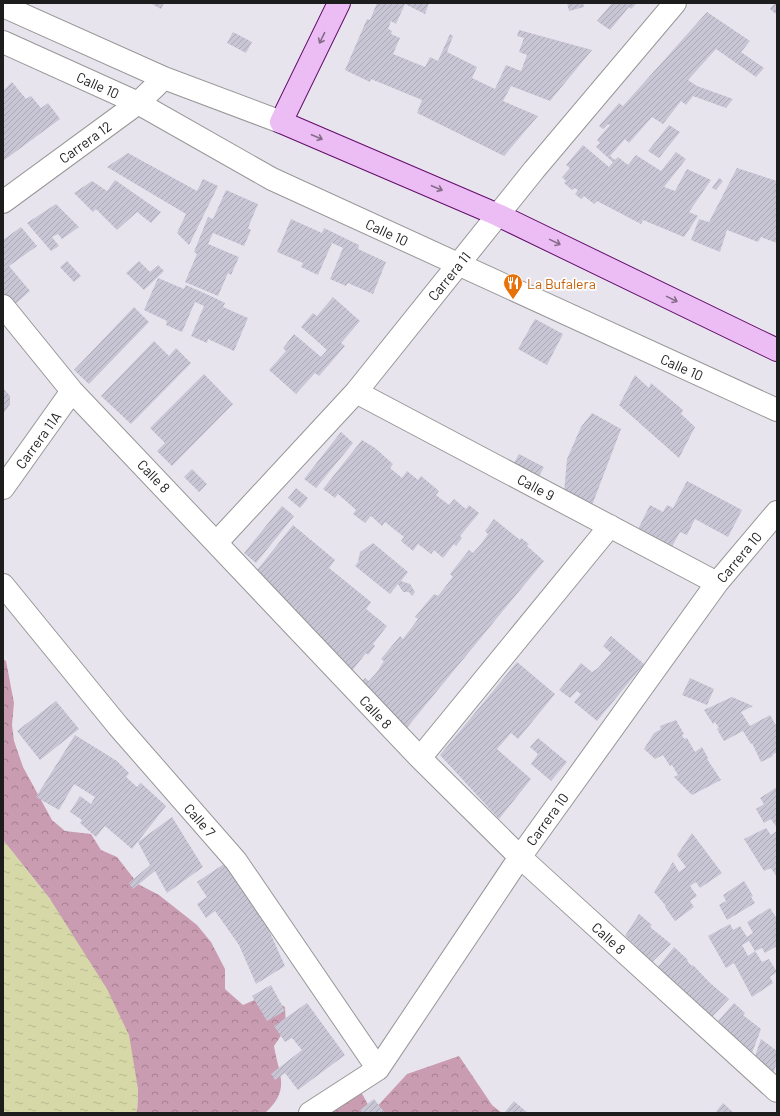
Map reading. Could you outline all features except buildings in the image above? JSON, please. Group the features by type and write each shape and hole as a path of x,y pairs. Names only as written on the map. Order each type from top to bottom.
{"main road":[{"path":"340,3 281,122 498,215 777,350"}],"street":[{"name":"Carrera 11","path":"217,542 356,392 498,215 675,3"},
{"path":"3,6 164,78 281,122"},
{"name":"Calle 10","path":"3,42 138,103 272,179 777,410"},
{"name":"Carrera 12","path":"3,202 138,103 164,78"},
{"name":"Calle 8","path":"3,306 72,391 217,542 420,758 520,857 777,1091"},
{"name":"Carrera 11A","path":"3,488 72,391"},
{"name":"Calle 9","path":"356,392 717,583"},
{"name":"Carrera 10","path":"310,1113 378,1069 520,857 717,583 777,512"},
{"path":"420,758 610,526"},
{"name":"Calle 7","path":"3,585 118,726 236,861 378,1069"}],"green space":[{"path":"3,659 6,661 14,703 12,725 14,741 23,767 52,820 65,831 91,834 101,850 117,857 138,884 159,895 197,925 211,942 225,969 225,989 243,1005 266,995 285,1007 286,1028 274,1046 280,1074 281,1089 278,1097 265,1113 137,1113 138,1089 50,899 3,840"},
{"path":"459,1056 492,1105 502,1113 309,1113 360,1090 372,1112 407,1074"}],"water":[{"path":"3,840 50,899 107,989 129,1035 138,1089 137,1113 3,1113"}],"place":[{"name":"La Bufalera","path":"513,300"}]}
